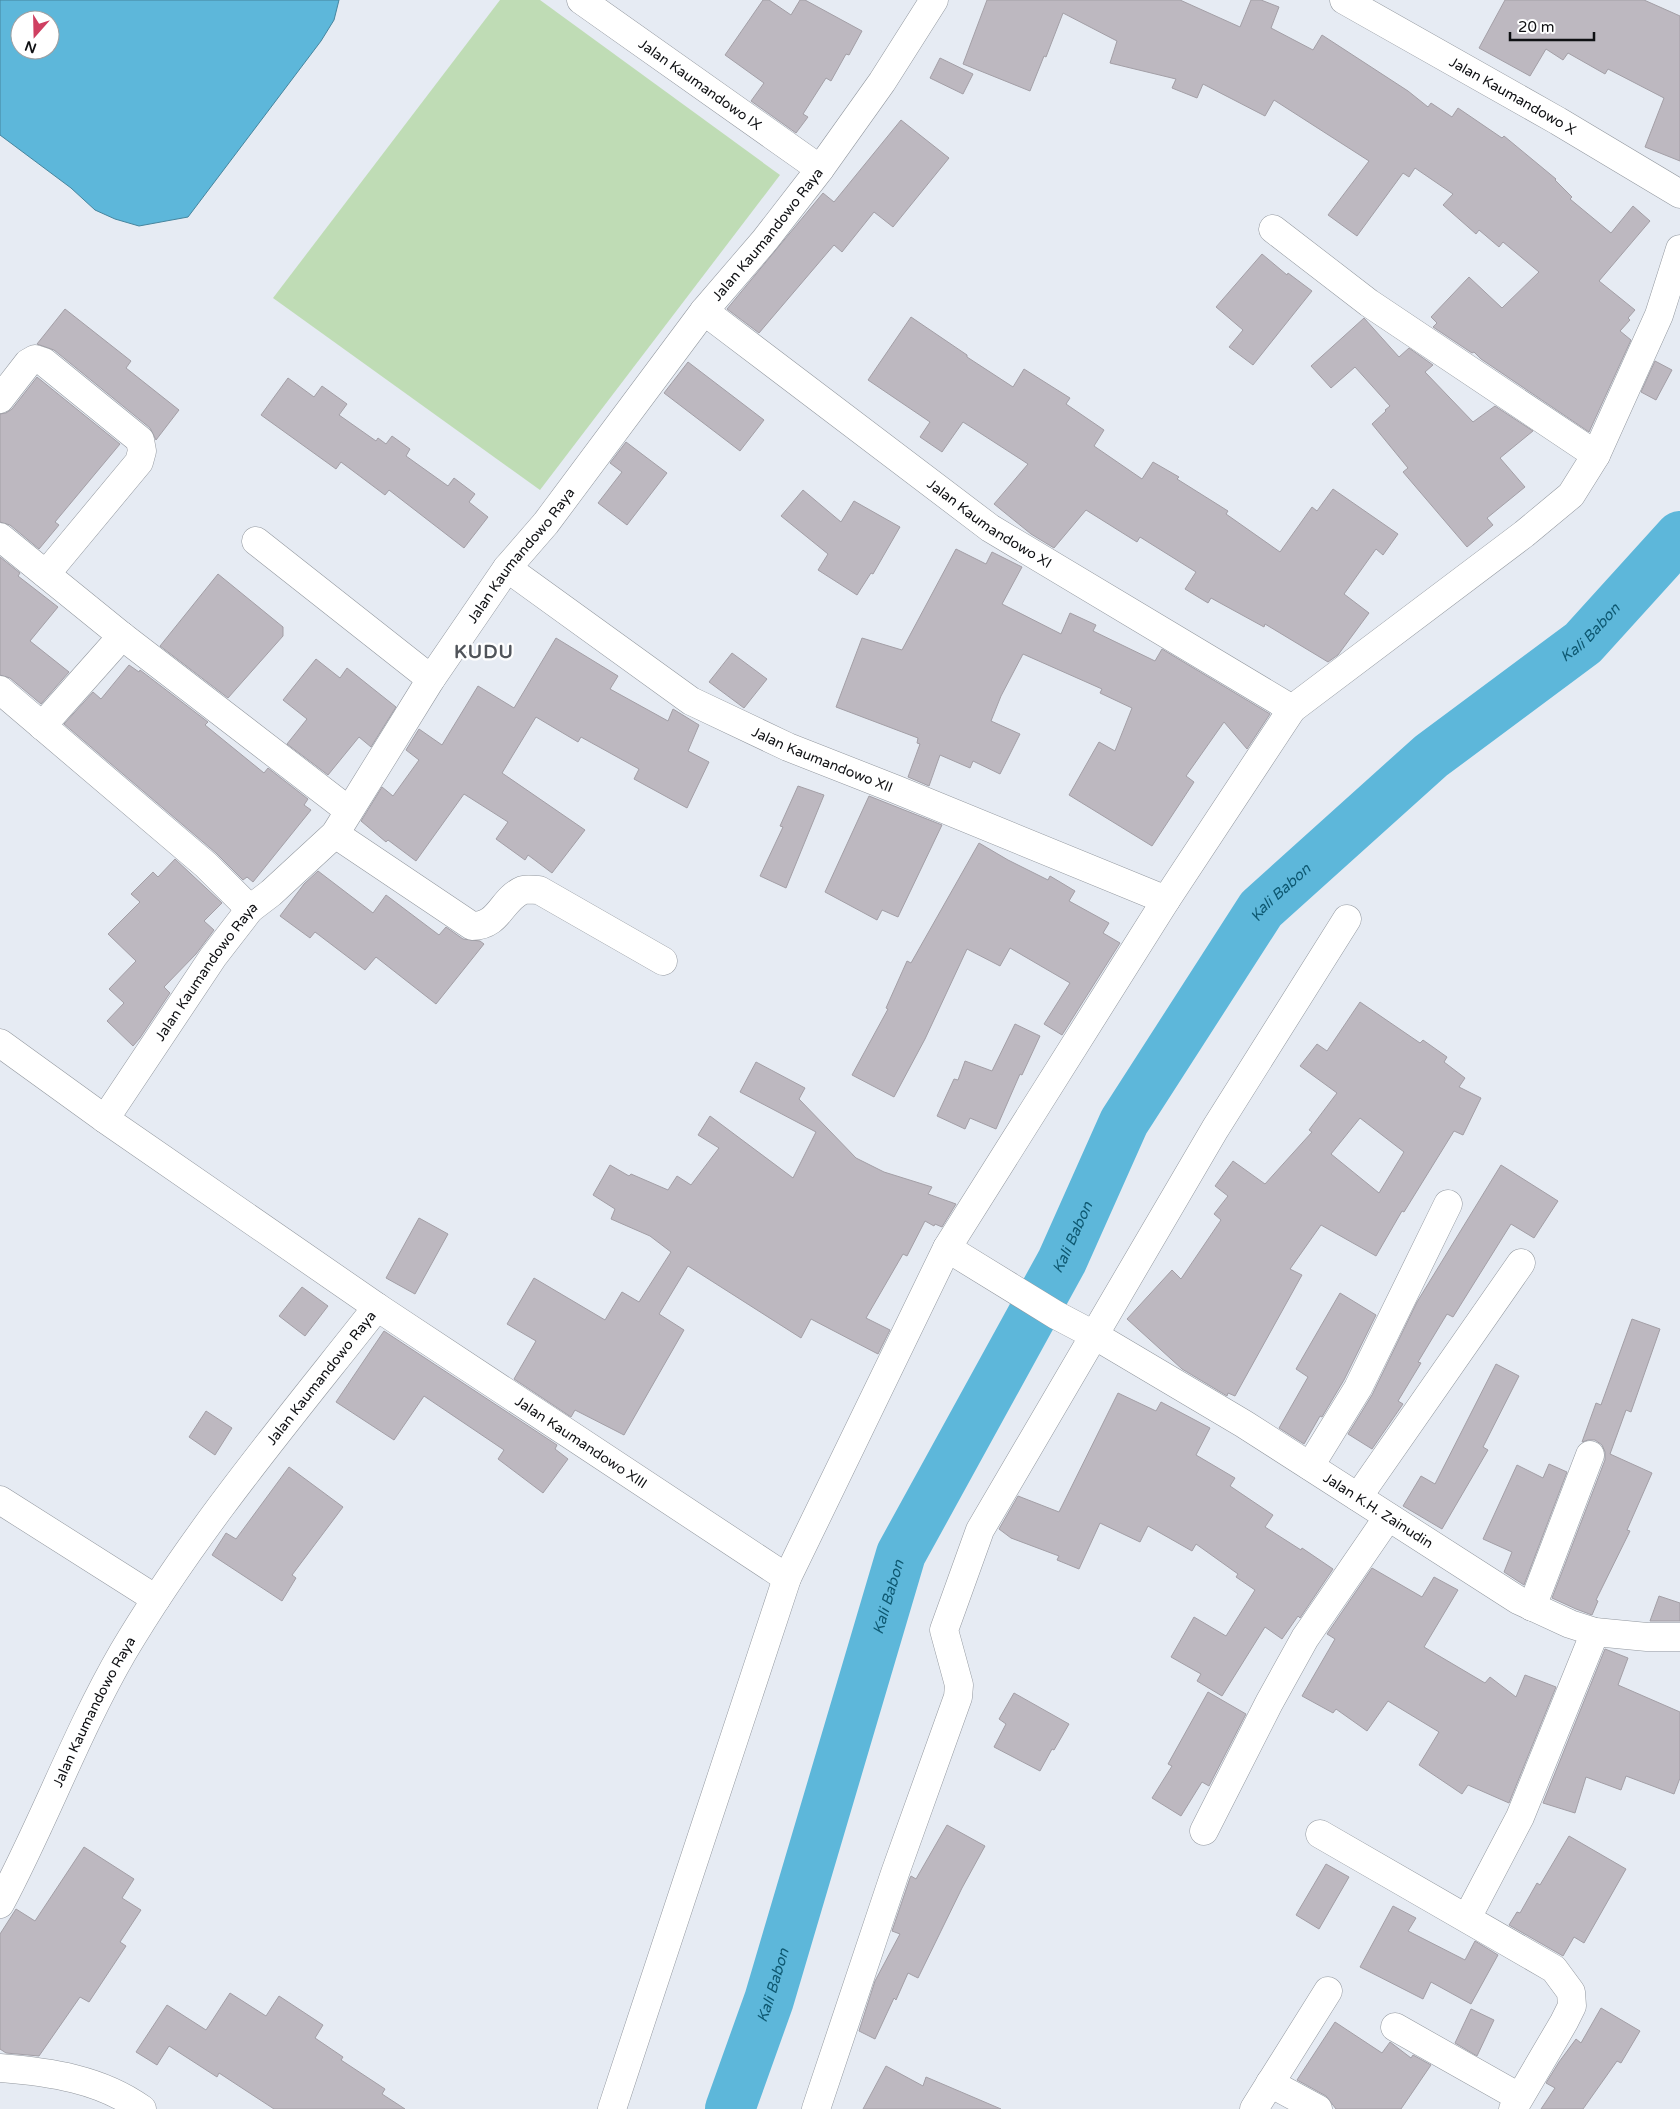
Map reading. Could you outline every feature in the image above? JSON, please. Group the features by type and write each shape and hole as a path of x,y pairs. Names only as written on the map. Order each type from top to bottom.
{"street":[{"name":"Jalan Kaumandowo IX","path":"581,0 820,169"},
{"name":"Jalan Kaumandowo Raya","path":"0,1904 26,1855 74,1747 122,1654 156,1599 234,1489 377,1307 105,1119 213,957 250,909 335,834 348,810 431,679 506,568 546,522 704,311 765,240 820,169 882,82 934,0"},
{"name":"Jalan Kaumandowo X","path":"1344,0 1558,121 1680,194"},
{"path":"1273,229 1369,303 1596,455"},
{"path":"612,2109 786,1578 950,1250 1166,900 1292,709 1524,534 1570,495 1596,455 1659,315 1680,249"},
{"name":"Jalan Kaumandowo XI","path":"704,311 990,528 1292,709"},
{"path":"0,399 28,363 36,359 44,362 140,440 142,451 139,462 46,574"},
{"path":"0,537 122,636 348,810"},
{"path":"256,541 431,679"},
{"name":"Jalan Kaumandowo XII","path":"506,568 691,701 788,747 904,792 1166,900"},
{"path":"42,726 122,636"},
{"path":"0,690 206,865 250,909"},
{"path":"335,834 472,926 484,926 515,896 524,890 538,890 663,961"},
{"path":"816,2109 894,1873 958,1698 959,1685 945,1634 945,1624 980,1530 1215,1129 1347,919"},
{"path":"0,1043 105,1119"},
{"path":"1310,1466 1358,1388 1448,1204"},
{"name":"Jalan K.H. Zainudin","path":"950,1250 1056,1315 1094,1335 1244,1424 1532,1607 1570,1624 1595,1632 1647,1637 1680,1637"},
{"path":"1358,1497 1521,1263"},
{"name":"Jalan Kaumandowo XIII","path":"377,1307 786,1578"},
{"path":"1532,1607 1590,1455"},
{"path":"0,1500 156,1599"},
{"path":"1204,1831 1269,1703 1305,1638 1388,1516"},
{"path":"1467,1918 1520,1817 1595,1632"},
{"path":"1320,1834 1554,1969 1571,1992 1572,2006 1516,2103 1395,2027"},
{"path":"1254,2109 1328,1991"},
{"path":"0,2068 47,2072 87,2082 142,2109"},
{"path":"1270,2083 1318,2109"}],"green space":[{"path":"500,0 540,0 780,175 540,490 273,298"}],"water":[{"path":"0,0 339,0 334,20 321,41 188,217 139,226 115,219 95,210 71,188 0,135"}],"building":[{"path":"763,0 769,0 791,15 800,0 805,0 862,31 849,55 846,54 831,81 826,78 803,114 808,117 796,133 751,101 764,83 725,55"},
{"path":"987,0 1180,0 1240,27 1251,0 1261,0 1279,7 1271,28 1313,50 1322,35 1408,91 1428,107 1431,103 1452,117 1458,108 1502,138 1504,136 1556,179 1572,197 1570,199 1611,233 1633,206 1650,221 1599,281 1635,310 1628,318 1630,320 1620,331 1631,340 1589,432 1481,359 1474,352 1472,353 1433,327 1437,323 1431,317 1469,277 1502,308 1539,272 1503,242 1499,247 1479,230 1476,234 1443,205 1453,194 1415,168 1409,177 1403,173 1357,236 1328,215 1369,161 1274,100 1265,116 1203,84 1197,98 1172,88 1176,79 1110,63 1117,41 1063,13 1030,91 963,64"},
{"path":"1505,0 1644,0 1680,16 1680,161 1645,147 1664,98 1608,69 1605,74 1568,53 1563,60 1546,49 1530,76 1479,48"},
{"path":"940,58 973,74 963,94 930,78"},
{"path":"901,120 949,158 893,227 874,212 842,252 834,245 759,333 727,309 823,193 834,202"},
{"path":"1262,254 1287,275 1288,273 1312,291 1253,365 1229,347 1243,330 1216,307"},
{"path":"65,309 131,361 126,368 179,410 156,440 150,428 54,350 37,344"},
{"path":"911,317 1013,387 1024,369 1070,398 1066,404 1104,430 1094,446 1142,479 1153,462 1179,477 1177,479 1228,511 1226,514 1280,552 1312,507 1317,511 1333,489 1398,534 1383,555 1376,549 1344,594 1369,613 1338,655 1328,662 1265,624 1264,627 1211,598 1208,603 1185,589 1196,572 1140,537 1137,542 1086,510 1054,548 1031,534 994,504 1028,464 963,422 942,452 920,437 930,422 868,380"},
{"path":"1364,318 1399,357 1409,348 1433,365 1425,372 1473,422 1495,406 1533,431 1500,458 1525,487 1487,518 1493,525 1467,547 1403,472 1408,468 1372,424 1390,406 1355,367 1331,388 1311,366"},
{"path":"1655,361 1672,370 1656,400 1641,392"},
{"path":"688,362 764,420 740,451 664,393"},
{"path":"37,377 120,444 55,522 59,525 39,549 10,525 0,522 0,414 12,409"},
{"path":"288,378 314,397 322,386 347,404 339,415 376,441 378,438 386,444 392,436 410,449 406,456 448,486 454,478 475,494 469,502 488,517 464,548 389,490 385,495 341,462 336,469 261,415"},
{"path":"626,442 667,473 627,525 598,503 622,472 610,463"},
{"path":"803,490 841,522 854,501 900,527 873,574 871,573 857,595 818,570 828,554 781,516"},
{"path":"956,549 986,564 992,552 1022,567 1002,604 1061,634 1070,613 1096,625 1093,631 1155,661 1162,649 1270,714 1247,749 1224,722 1186,776 1194,782 1152,846 1069,795 1099,742 1115,751 1132,708 1100,693 1102,689 1023,654 1001,696 991,721 1020,734 1000,774 973,761 970,768 940,755 929,786 908,777 920,744 917,743 918,738 836,707 862,638 902,650"},
{"path":"0,557 20,573 18,576 58,607 30,641 69,672 41,704 10,678 0,675"},
{"path":"218,574 283,627 283,636 228,698 160,646"},
{"path":"556,638 618,676 610,689 668,721 673,709 699,725 688,751 709,762 687,808 634,779 639,769 581,737 578,742 536,717 502,773 585,830 552,873 528,855 525,860 496,839 508,822 464,794 416,861 388,840 386,842 361,821 382,787 393,796 419,760 406,750 419,729 442,745 478,686 514,708"},
{"path":"732,653 767,679 744,708 709,682"},
{"path":"316,659 340,678 347,668 396,707 371,747 359,737 328,775 287,744 307,719 283,700"},
{"path":"129,665 139,672 140,670 208,722 205,725 264,773 268,768 308,799 304,805 311,810 253,882 247,877 243,880 216,853 64,724 93,692 101,699"},
{"path":"798,786 824,795 786,888 760,876 783,827 780,826"},
{"path":"869,796 942,825 898,917 882,910 877,920 825,892"},
{"path":"979,843 1048,880 1050,876 1075,891 1069,901 1109,923 1103,933 1120,943 1062,1035 1044,1024 1070,983 1010,948 1000,966 967,949 925,1039 894,1097 852,1075 888,1009 886,1008 907,961 911,963"},
{"path":"175,859 222,903 204,921 214,930 196,954 164,987 170,993 133,1046 107,1021 124,1003 109,989 136,961 108,934 140,902 131,894 153,872 158,877"},
{"path":"318,871 373,913 386,895 439,935 446,927 463,939 480,941 484,944 436,1004 376,957 365,970 315,932 310,938 280,916 304,884"},
{"path":"1360,1002 1420,1043 1423,1040 1447,1057 1444,1062 1465,1078 1459,1087 1481,1098 1463,1135 1454,1131 1404,1212 1402,1211 1376,1256 1321,1225 1290,1269 1302,1275 1235,1396 1228,1393 1227,1396 1182,1369 1127,1319 1172,1270 1181,1279 1221,1220 1214,1214 1228,1196 1215,1186 1233,1161 1265,1184 1312,1132 1309,1130 1337,1093 1300,1066 1317,1044 1327,1051","holes":["1360,1118 1404,1152 1379,1193 1331,1154"]},
{"path":"1015,1024 1040,1036 1022,1075 1020,1074 996,1129 970,1118 965,1129 937,1116 954,1079 958,1080 965,1061 992,1071"},
{"path":"756,1062 805,1088 799,1099 856,1158 884,1172 932,1187 928,1194 956,1204 942,1227 935,1224 934,1226 925,1221 907,1256 903,1254 866,1318 890,1330 878,1354 811,1319 801,1338 688,1266 659,1314 684,1330 624,1435 575,1410 571,1417 514,1379 536,1341 507,1324 534,1278 605,1320 622,1292 639,1302 671,1252 650,1236 611,1219 615,1209 593,1195 610,1165 629,1176 631,1174 668,1190 677,1176 691,1185 719,1148 698,1135 710,1116 793,1178 816,1132 740,1092"},
{"path":"1501,1165 1558,1201 1534,1238 1511,1224 1453,1317 1447,1314 1418,1362 1421,1363 1398,1401 1403,1404 1372,1449 1348,1434 1372,1395 1417,1302"},
{"path":"419,1218 448,1234 415,1294 386,1278"},
{"path":"302,1287 328,1306 305,1336 279,1316"},
{"path":"1340,1293 1376,1315 1344,1380 1304,1444 1279,1428 1308,1377 1296,1369"},
{"path":"1632,1319 1660,1329 1631,1412 1626,1410 1610,1454 1652,1473 1627,1530 1630,1531 1596,1600 1598,1601 1592,1615 1552,1598 1605,1460 1605,1452 1602,1445 1595,1440 1582,1442 1596,1403 1601,1405"},
{"path":"384,1331 557,1445 555,1449 568,1459 543,1493 498,1459 504,1450 424,1396 394,1440 336,1402"},
{"path":"1496,1364 1519,1376 1483,1447 1488,1450 1442,1529 1403,1506 1421,1476 1435,1484"},
{"path":"1118,1393 1156,1411 1161,1402 1210,1428 1196,1455 1235,1478 1230,1486 1273,1515 1265,1527 1301,1550 1302,1548 1333,1569 1300,1618 1298,1616 1282,1639 1265,1627 1222,1696 1197,1681 1201,1674 1171,1657 1194,1617 1226,1636 1255,1590 1236,1577 1238,1574 1196,1544 1192,1551 1148,1526 1140,1542 1100,1523 1079,1569 1057,1560 1059,1556 1011,1538 999,1529 1018,1496 1059,1512"},
{"path":"206,1411 232,1428 215,1455 189,1437"},
{"path":"1549,1464 1567,1472 1524,1585 1504,1572 1512,1552 1483,1539 1517,1465 1543,1478"},
{"path":"289,1467 343,1507 292,1575 296,1578 282,1601 212,1555 226,1533 236,1539"},
{"path":"1372,1568 1422,1597 1434,1577 1458,1590 1424,1647 1485,1683 1490,1677 1516,1697 1525,1675 1556,1687 1509,1803 1468,1785 1462,1794 1419,1765 1439,1732 1388,1701 1367,1731 1336,1709 1333,1713 1302,1696 1335,1639 1327,1634"},
{"path":"1659,1596 1680,1603 1680,1621 1650,1621"},
{"path":"1605,1649 1628,1658 1618,1685 1680,1712 1680,1778 1674,1794 1626,1776 1621,1790 1586,1777 1575,1813 1543,1803"},
{"path":"1208,1692 1246,1714 1209,1786 1202,1782 1181,1816 1152,1798 1172,1766 1168,1764"},
{"path":"1014,1693 1069,1724 1040,1771 994,1747 1006,1724 999,1719"},
{"path":"947,1825 985,1846 918,1978 908,1973 875,2039 859,2031 875,1981 900,1934 892,1931 910,1878 911,1876 916,1879"},
{"path":"1569,1836 1626,1869 1584,1943 1574,1937 1563,1956 1509,1925 1517,1912 1520,1913 1537,1883 1540,1885"},
{"path":"84,1847 134,1879 122,1898 141,1910 120,1942 126,1946 89,2002 80,1997 39,2056 6,2053 0,2049 0,1934 16,1909 35,1921"},
{"path":"1326,1864 1349,1877 1319,1929 1296,1915"},
{"path":"1393,1906 1416,1918 1408,1931 1465,1960 1475,1941 1498,1955 1471,2004 1431,1982 1423,1999 1360,1967"},
{"path":"230,1993 266,2016 279,1996 323,2025 315,2038 343,2057 341,2060 385,2089 382,2094 405,2109 274,2109 219,2073 217,2077 169,2046 157,2065 136,2052 167,2005 206,2030"},
{"path":"1601,2008 1640,2031 1621,2063 1617,2061 1583,2109 1541,2109 1555,2088 1546,2083 1576,2039 1581,2043"},
{"path":"1471,2009 1494,2020 1477,2056 1455,2043"},
{"path":"1335,2022 1382,2053 1390,2042 1411,2058 1413,2055 1431,2065 1401,2109 1336,2109 1326,2096 1297,2080"},
{"path":"886,2066 923,2086 926,2077 1001,2109 863,2109"}],"waterway":[{"name":"Kali Babon","path":"730,2109 769,2000 901,1554 1062,1261 1124,1122 1261,909 1431,756 1583,643 1680,536"}],"district":[{"name":"KUDU","path":"484,651"}]}
